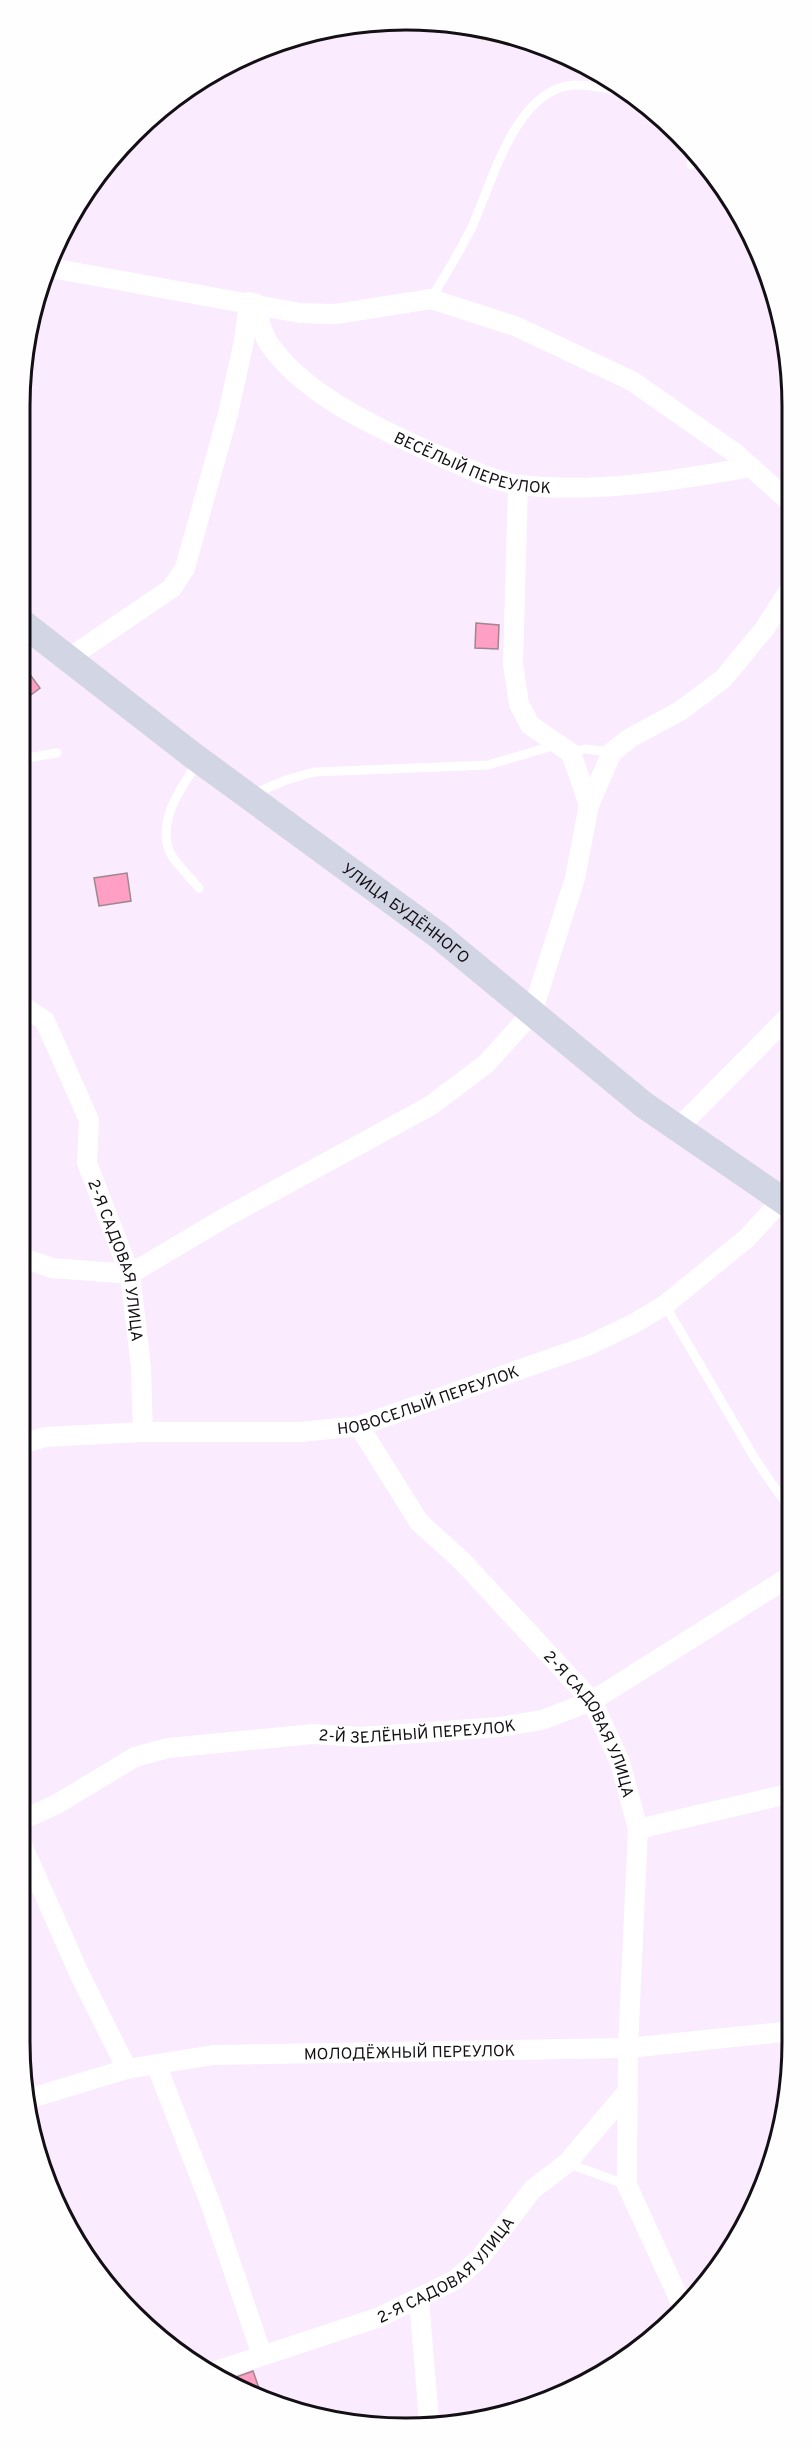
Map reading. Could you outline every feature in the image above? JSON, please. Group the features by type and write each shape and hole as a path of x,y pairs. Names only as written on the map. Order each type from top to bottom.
{"main road":[{"name":"УЛИЦА БУДЁННОГО","path":"30,629 199,760 438,935 644,1105 782,1200"}],"street":[{"path":"56,269 300,313 336,314 431,299 515,326 632,381 735,453 782,496"},
{"path":"69,658 172,588 185,568 228,414 252,303"},
{"name":"ВЕСЁЛЫЙ ПЕРЕУЛОК","path":"252,303 260,327 272,349 289,367 331,400 389,434 468,469 518,485 595,487 657,482 751,467"},
{"path":"518,485 513,664 519,704 530,725 565,749 588,805"},
{"path":"30,1260 52,1268 130,1274 226,1217 430,1106 486,1064 532,1013 575,878 588,805 612,753 630,738 680,711 723,679 765,628 782,601"},
{"name":"2-Я САДОВАЯ УЛИЦА","path":"30,1011 45,1021 89,1120 87,1163 130,1274 141,1367 143,1432"},
{"path":"679,1127 782,1022"},
{"name":"НОВОСЕЛЫЙ ПЕРЕУЛОК","path":"30,1442 45,1437 143,1432 301,1432 359,1426 587,1346 633,1324 665,1305 782,1207"},
{"name":"2-Я САДОВАЯ УЛИЦА","path":"359,1426 419,1522 462,1561 592,1701 620,1762 638,1829 628,2048 627,2185 680,2300"},
{"name":"2-Й ЗЕЛЁНЫЙ ПЕРЕУЛОК","path":"30,1816 57,1804 135,1757 168,1748 313,1734 360,1737 500,1727 542,1720 592,1701 782,1581"},
{"path":"638,1829 782,1795"},
{"path":"30,1863 79,1973 127,2069"},
{"name":"МОЛОДЁЖНЫЙ ПЕРЕУЛОК","path":"34,2097 127,2069 213,2055 628,2048 782,2032"},
{"path":"156,2064 211,2205 262,2355"},
{"name":"2-Я САДОВАЯ УЛИЦА","path":"221,2369 380,2317 419,2300 455,2280 479,2259 533,2189 567,2163 627,2092"},
{"path":"419,2300 429,2417"}],"lane":[{"path":"431,299 472,227 488,184 519,123 532,105 551,93 573,85 609,90"},
{"path":"248,796 286,780 314,772 488,765 565,749 612,753"},
{"path":"30,757 57,753"},
{"path":"199,760 177,793 167,824 171,855 199,888"},
{"path":"665,1305 757,1462 782,1498"},
{"path":"567,2163 627,2185"}],"shaded area":[{"path":"438,32 479,37 516,47"}],"building":[{"path":"476,623 499,625 498,649 475,648"},
{"path":"30,674 40,688 30,696"},
{"path":"127,873 131,901 99,906 94,878"},
{"path":"253,2371 259,2388 240,2379 236,2377"}]}
